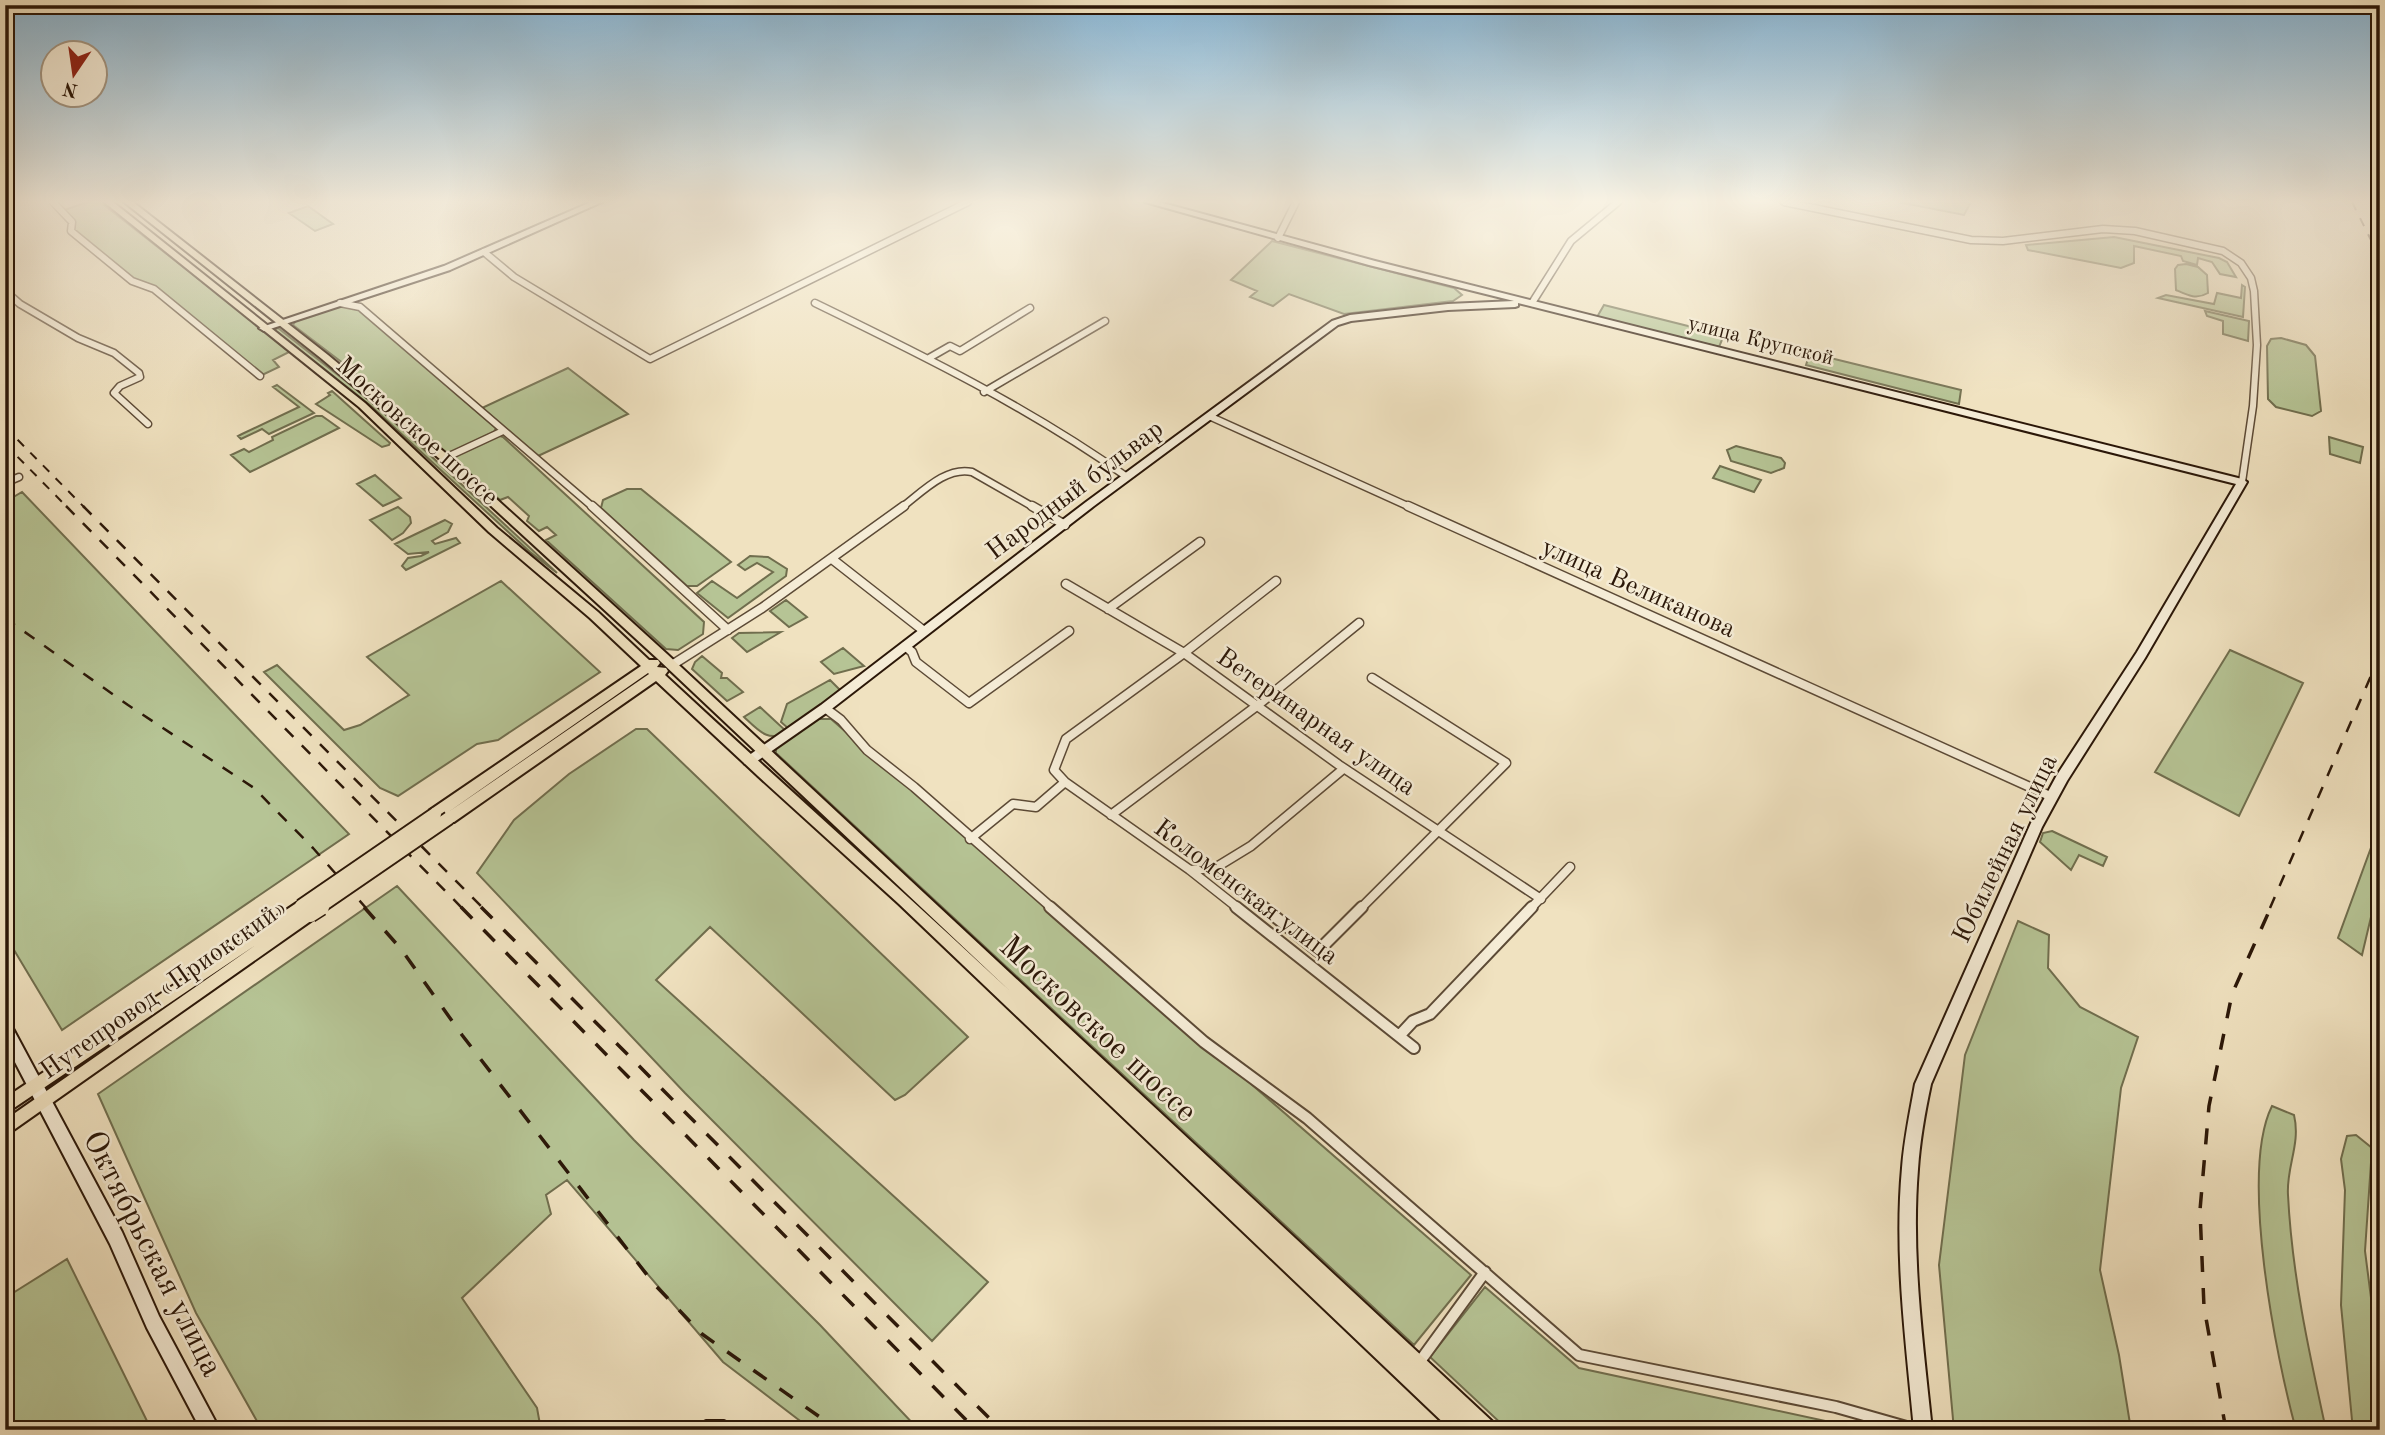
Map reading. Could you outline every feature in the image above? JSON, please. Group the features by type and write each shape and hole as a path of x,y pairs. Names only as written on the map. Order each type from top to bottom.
{"main road":[{"name":"Московское шоссе","path":"191,269 362,405 486,524 654,670 749,761 904,900 1464,1430"},
{"name":"Московское шоссе","path":"213,269 379,401 445,458 764,751 1489,1430"},
{"path":"305,910 449,818 667,661"},
{"path":"305,910 435,814 654,670"},
{"name":"Путепровод «Приокский»","path":"37,1086 305,910"},
{"name":"Путепровод «Приокский»","path":"44,1102 305,910"},
{"path":"5,1107 37,1086"},
{"name":"Октябрьская улица","path":"37,1086 116,1238 153,1322 211,1430"},
{"path":"5,1129 44,1102"}],"street":[{"path":"117,269 132,281 154,289 260,376"},
{"path":"264,328 444,269"},
{"path":"504,269 650,359 832,269"},
{"path":"1399,269 1458,284 1500,300"},
{"path":"1532,303 1553,269"},
{"name":"Юбилейная улица","path":"1923,1430 1906,1232 1907,1178 1914,1121 1923,1084 2000,904 2052,797 2164,617 2242,482 2253,406 2257,345 2255,302 2251,278 2245,269"},
{"path":"1448,307 1466,298 1466,292 1458,284"},
{"path":"5,291 20,304 66,331 114,353 139,373 140,377 120,386 114,393 148,424"},
{"name":"Народный бульвар","path":"749,761 825,708 1127,477 1342,320 1500,300 1532,303"},
{"path":"340,303 360,307 591,505 728,630"},
{"path":"815,303 929,358 1127,477"},
{"name":"улица Крупской","path":"1532,303 2242,482"},
{"path":"929,358 950,346 960,351 1030,308"},
{"path":"984,392 1105,321"},
{"name":"улица Великанова","path":"1209,416 2052,797"},
{"path":"445,458 503,431"},
{"path":"667,661 689,655 728,630 832,559 948,474 964,470 972,472 1065,525"},
{"path":"5,483 19,477"},
{"path":"1108,609 1200,542"},
{"path":"832,559 924,631"},
{"path":"1184,653 1276,581"},
{"name":"Ветеринарная улица","path":"1066,584 1184,653 1325,753 1342,770 1361,777 1541,899"},
{"path":"1111,815 1258,705 1359,623"},
{"path":"905,646 912,652 916,662 970,703 1069,631"},
{"name":"Коломенская улица","path":"1184,653 1066,739 1054,770 1065,782 1191,870 1414,1048"},
{"path":"1215,868 1318,951 1506,763 1372,678"},
{"path":"825,708 841,720 867,750 1204,1042 1307,1118 1579,1355 1836,1407 1917,1430"},
{"path":"1191,870 1215,868 1251,846 1342,770"},
{"path":"970,839 1013,804 1036,807 1065,782"},
{"path":"1400,1035 1413,1021 1430,1014 1570,867"},
{"name":"Октябрьская улица","path":"5,1028 37,1086"},
{"path":"1418,1364 1485,1272"},
{"path":"706,1430 724,1430"}],"green space":[{"path":"120,269 186,269 291,351 273,360 279,367 260,376 155,289 142,286"},
{"path":"1243,269 1380,269 1454,288 1462,295 1453,301 1344,314 1289,294 1273,306 1250,297 1257,291 1231,280"},
{"path":"2175,269 2200,269 2207,275 2208,293 2196,296 2176,290"},
{"path":"2217,269 2231,269 2236,277 2220,274"},
{"path":"2242,285 2245,287 2243,317 2158,298 2166,295 2214,304 2217,293 2241,298"},
{"path":"337,305 358,308 496,428 494,432 455,451 445,453 348,367 293,325 297,319"},
{"path":"1604,305 1724,335 1719,347 1597,317"},
{"path":"2205,311 2249,321 2248,341 2223,334 2223,321 2207,316"},
{"path":"278,328 375,404 557,573 530,552 371,406 275,330"},
{"path":"2281,338 2306,345 2315,356 2321,411 2312,416 2276,407 2268,399 2267,346 2271,339"},
{"path":"1810,353 1961,390 1959,404 1806,365"},
{"path":"568,368 628,414 538,456 482,408"},
{"path":"277,385 314,413 269,434 262,429 241,439 238,436 299,407 273,387"},
{"path":"332,391 390,443 389,445 382,447 316,404"},
{"path":"316,416 322,416 339,428 250,472 231,455 244,449 249,452 273,440 272,437"},
{"path":"497,435 503,437 704,622 703,634 678,650 666,649 546,540 556,535 547,527 539,531 527,521 529,516 508,497 500,500 454,460 454,457"},
{"path":"2329,437 2363,447 2360,463 2330,454"},
{"path":"1736,446 1781,458 1785,463 1784,468 1771,473 1731,461 1727,450"},
{"path":"1720,466 1761,480 1754,492 1713,478"},
{"path":"375,475 401,498 383,506 357,484"},
{"path":"627,489 641,489 731,562 697,586 687,586 601,508 603,500"},
{"path":"22,492 349,834 62,1030 5,935 5,502"},
{"path":"398,507 410,517 411,523 403,533 392,540 370,520"},
{"path":"445,520 452,524 448,532 432,541 435,544 456,538 460,543 406,570 402,566 408,558 429,552 408,554 395,544"},
{"path":"750,556 768,557 787,569 786,576 728,618 697,593 712,581 737,598 773,572 757,563 745,570 738,565"},
{"path":"501,581 600,672 498,740 477,744 398,796 380,788 264,672 277,665 344,730 360,725 409,695 367,657"},
{"path":"786,600 807,617 789,627 770,611"},
{"path":"781,632 747,652 732,638 739,633"},
{"path":"843,648 864,666 834,674 821,662"},
{"path":"2230,650 2303,683 2239,816 2155,772"},
{"path":"702,656 722,673 721,678 727,678 743,692 727,701 692,669"},
{"path":"830,680 841,691 790,730 781,722 787,704"},
{"path":"760,707 787,732 769,736 744,717"},
{"path":"814,719 831,719 1471,1275 1414,1345 776,753 776,748"},
{"path":"636,729 647,729 968,1037 905,1095 895,1100 710,927 656,980 988,1282 932,1341 685,1093 477,873 514,820 569,774"},
{"path":"2052,831 2107,857 2103,866 2079,855 2071,870 2040,842 2043,833"},
{"path":"2372,845 2380,850 2380,879 2362,955 2338,938"},
{"path":"397,886 634,1140 820,1325 919,1430 812,1430 723,1362 567,1180 546,1195 551,1214 462,1298 537,1408 541,1430 262,1430 196,1313 98,1094"},
{"path":"2018,921 2049,935 2048,968 2080,1007 2138,1037 2121,1088 2100,1270 2119,1355 2131,1430 1954,1430 1939,1265 1965,1055"},
{"path":"2272,1106 2294,1115 2296,1126 2288,1185 2290,1225 2302,1313 2326,1430 2296,1430 2271,1313 2264,1265 2259,1174 2263,1136"},
{"path":"2356,1135 2372,1148 2365,1251 2379,1360 2379,1430 2364,1430 2352,1420 2341,1305 2345,1190 2341,1159 2347,1136"},
{"path":"67,1259 151,1430 5,1430 5,1298"},
{"path":"1485,1287 1579,1368 1867,1430 1508,1430 1430,1357"}],"railway":[{"path":"5,427 85,508"},
{"path":"5,444 68,508"},
{"path":"66,506 462,908"},
{"path":"83,506 483,908"},
{"path":"5,618 128,705 254,788 313,848 366,908"},
{"path":"2270,908 2380,655"},
{"path":"364,907 401,949 462,1035 654,1284 702,1334 824,1420 833,1430"},
{"path":"461,907 976,1430"},
{"path":"481,907 1001,1430"},
{"path":"2226,1430 2204,1307 2200,1210 2209,1106 2232,994 2271,907"}]}
